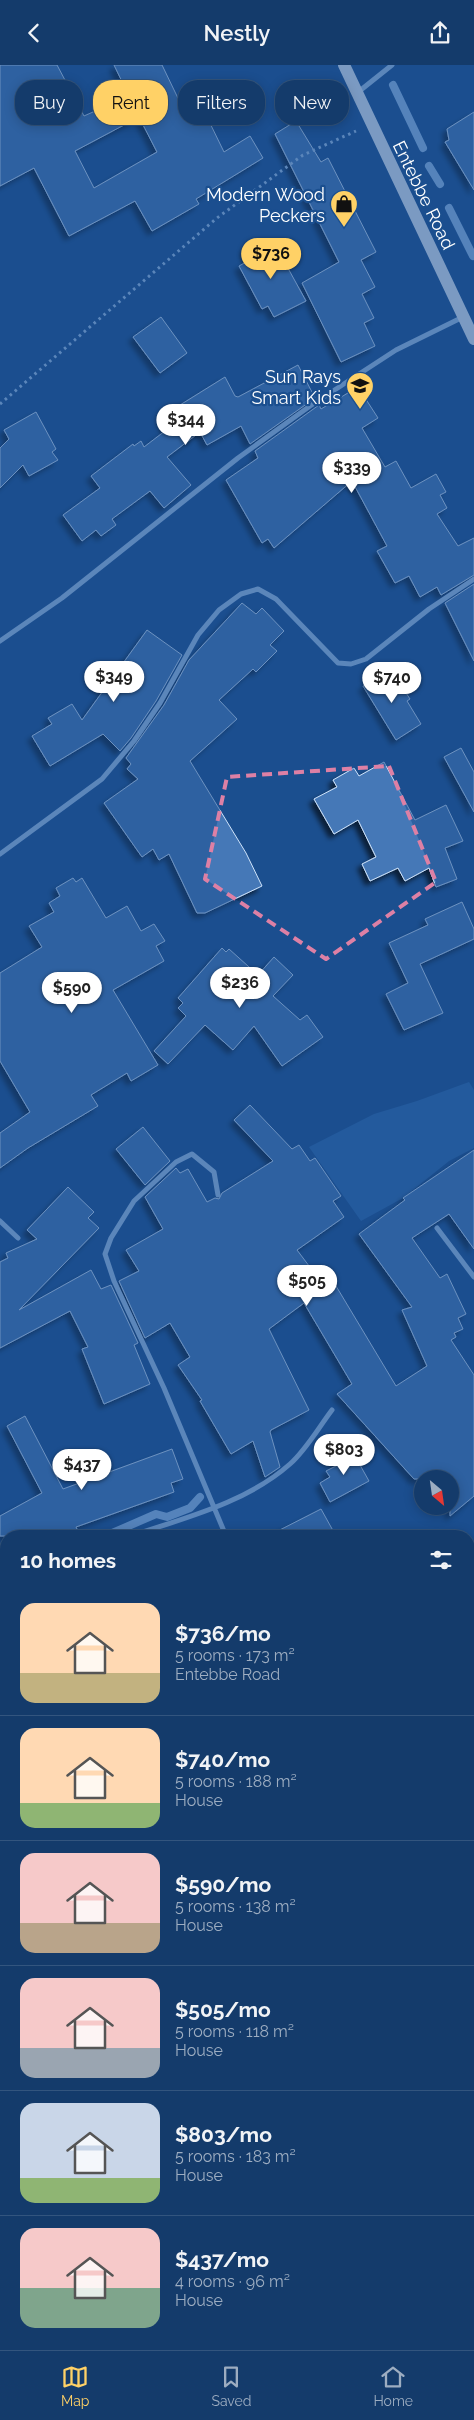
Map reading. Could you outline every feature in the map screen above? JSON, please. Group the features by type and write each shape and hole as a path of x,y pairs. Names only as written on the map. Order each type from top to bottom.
{"main road":[{"name":"Entebbe Road","path":"344,65 370,124 474,339"}],"street":[{"path":"356,93 392,65"},
{"path":"0,641 62,598 231,463 310,406 396,351 464,316"},
{"path":"0,854 102,779 134,741 160,703 198,635 219,610 242,595 258,589 276,599 338,663 351,664 366,659 429,609 474,579"},
{"path":"218,1195 214,1172 192,1154 176,1162 134,1201 111,1238 105,1254 114,1281 164,1388 223,1530"},
{"path":"0,1221 18,1239"},
{"path":"437,1228 474,1277"},
{"path":"149,1530 214,1508 268,1481 291,1463 332,1410"}],"path":[{"path":"0,404 217,218 304,155 370,124"}],"highlighted area":[{"path":"389,766 436,882 326,959 205,879 227,777"}],"shaded area":[{"path":"469,1082 474,1090 474,1148 449,1161 403,1198 361,1221 309,1147 374,1114"}],"building":[{"path":"0,65 57,65 65,80 15,80 15,125 83,125 83,114 84,116 93,112 93,125 124,125 75,151 94,188 157,152 143,125 168,125 168,80 121,80 114,65 162,65 178,98 178,125 211,125 224,152 250,136 263,158 196,199 199,204 152,231 135,201 69,236 34,168 0,186"},
{"path":"474,112 474,190 445,142 449,140 447,129"},
{"path":"290,125 298,125 321,162 328,158 376,252 361,260 375,287 362,294 374,318 364,323 375,346 341,362 302,283 339,262 275,134"},
{"path":"265,239 272,253 278,250 306,301 274,317 268,306 262,309 239,266 250,260 245,250"},
{"path":"161,317 187,353 160,373 133,337"},
{"path":"298,365 315,398 250,444 241,426 207,445 200,432 167,457 191,485 164,508 150,491 112,519 116,525 101,536 96,530 82,541 63,515 100,488 91,476 133,444 134,446 141,441 144,447 178,421 172,410 225,377 235,396 238,397"},
{"path":"358,387 378,418 362,428 385,467 396,461 411,488 436,474 446,492 440,495 447,508 437,514 458,546 474,538 474,575 441,595 437,587 420,597 409,576 395,583 377,551 387,546 352,481 274,548 268,539 262,543 226,480 258,458 255,451 319,405 321,409"},
{"path":"36,412 56,449 52,452 58,460 29,476 23,465 0,488 0,448 9,439 4,430"},
{"path":"474,584 474,661 445,603"},
{"path":"242,603 256,614 262,608 284,631 270,645 277,651 256,672 253,669 219,700 237,719 190,761 246,853 262,886 205,913 197,913 169,854 159,860 153,849 142,857 104,803 138,779 127,769 131,764 126,758 164,705 189,660"},
{"path":"147,630 182,655 156,701 131,738 120,751 103,734 50,766 32,736 52,724 48,718 72,704 82,720"},
{"path":"390,668 410,699 407,701 421,724 396,740 363,686"},
{"path":"461,748 474,772 474,812 444,757"},
{"path":"384,762 415,820 446,805 463,841 445,848 457,879 436,887 429,868 405,881 398,868 370,881 362,864 376,857 358,820 334,834 314,799 337,787 333,780 354,768 359,776"},
{"path":"73,878 76,882 82,878 106,918 127,906 141,931 154,924 165,941 156,946 164,961 113,990 158,1065 131,1081 127,1073 91,1095 98,1106 28,1148 0,1168 0,1133 30,1112 0,1061 0,973 42,947 29,926 54,912 49,903 60,896 56,888"},
{"path":"462,902 474,929 474,939 420,964 443,1013 404,1030 386,994 408,983 389,943 428,925 425,919"},
{"path":"222,948 226,952 229,949 258,975 274,957 293,975 273,996 300,1020 307,1015 323,1037 282,1066 254,1026 233,1050 205,1025 168,1064 154,1051 186,1016 178,1008 183,1003 178,998"},
{"path":"250,1105 292,1149 299,1145 310,1161 315,1158 341,1196 333,1201 344,1217 297,1250 328,1291 336,1286 396,1386 427,1366 402,1310 412,1307 359,1234 405,1200 403,1198 474,1150 474,1249 449,1214 412,1238 440,1278 447,1274 466,1314 458,1318 463,1329 454,1333 456,1337 451,1340 474,1375 474,1496 459,1508 459,1470 414,1470 414,1479 337,1394 352,1384 304,1303 269,1329 309,1410 271,1430 280,1467 265,1477 253,1441 231,1454 200,1401 202,1400 178,1365 190,1357 170,1323 145,1338 119,1281 139,1271 126,1250 163,1229 145,1197 176,1168 180,1173 188,1169 207,1202 215,1198 219,1199 222,1193 273,1161 234,1120"},
{"path":"143,1127 170,1161 145,1185 116,1149"},
{"path":"68,1187 94,1212 88,1218 99,1228 19,1310 91,1270 101,1289 111,1285 138,1343 134,1345 150,1384 104,1404 82,1349 88,1347 70,1311 0,1348 0,1262 8,1258 6,1253 37,1239 27,1230"},
{"path":"25,1416 63,1489 172,1449 183,1479 171,1483 174,1492 76,1527 77,1530 0,1530 0,1516 42,1493 7,1426"},
{"path":"351,1449 369,1481 330,1502 320,1483 330,1477 326,1471 338,1465 334,1458"},
{"path":"321,1509 333,1530 280,1530"}],"waterway":[{"path":"393,85 423,148"},
{"path":"429,166 440,184"},
{"path":"449,208 473,256"},
{"path":"119,1530 156,1514 167,1517 190,1508 200,1497"}],"place":[{"name":"Modern Wood Peckers","path":"344,228"},
{"name":"Sun Rays Smart Kids","path":"360,410"}]}
